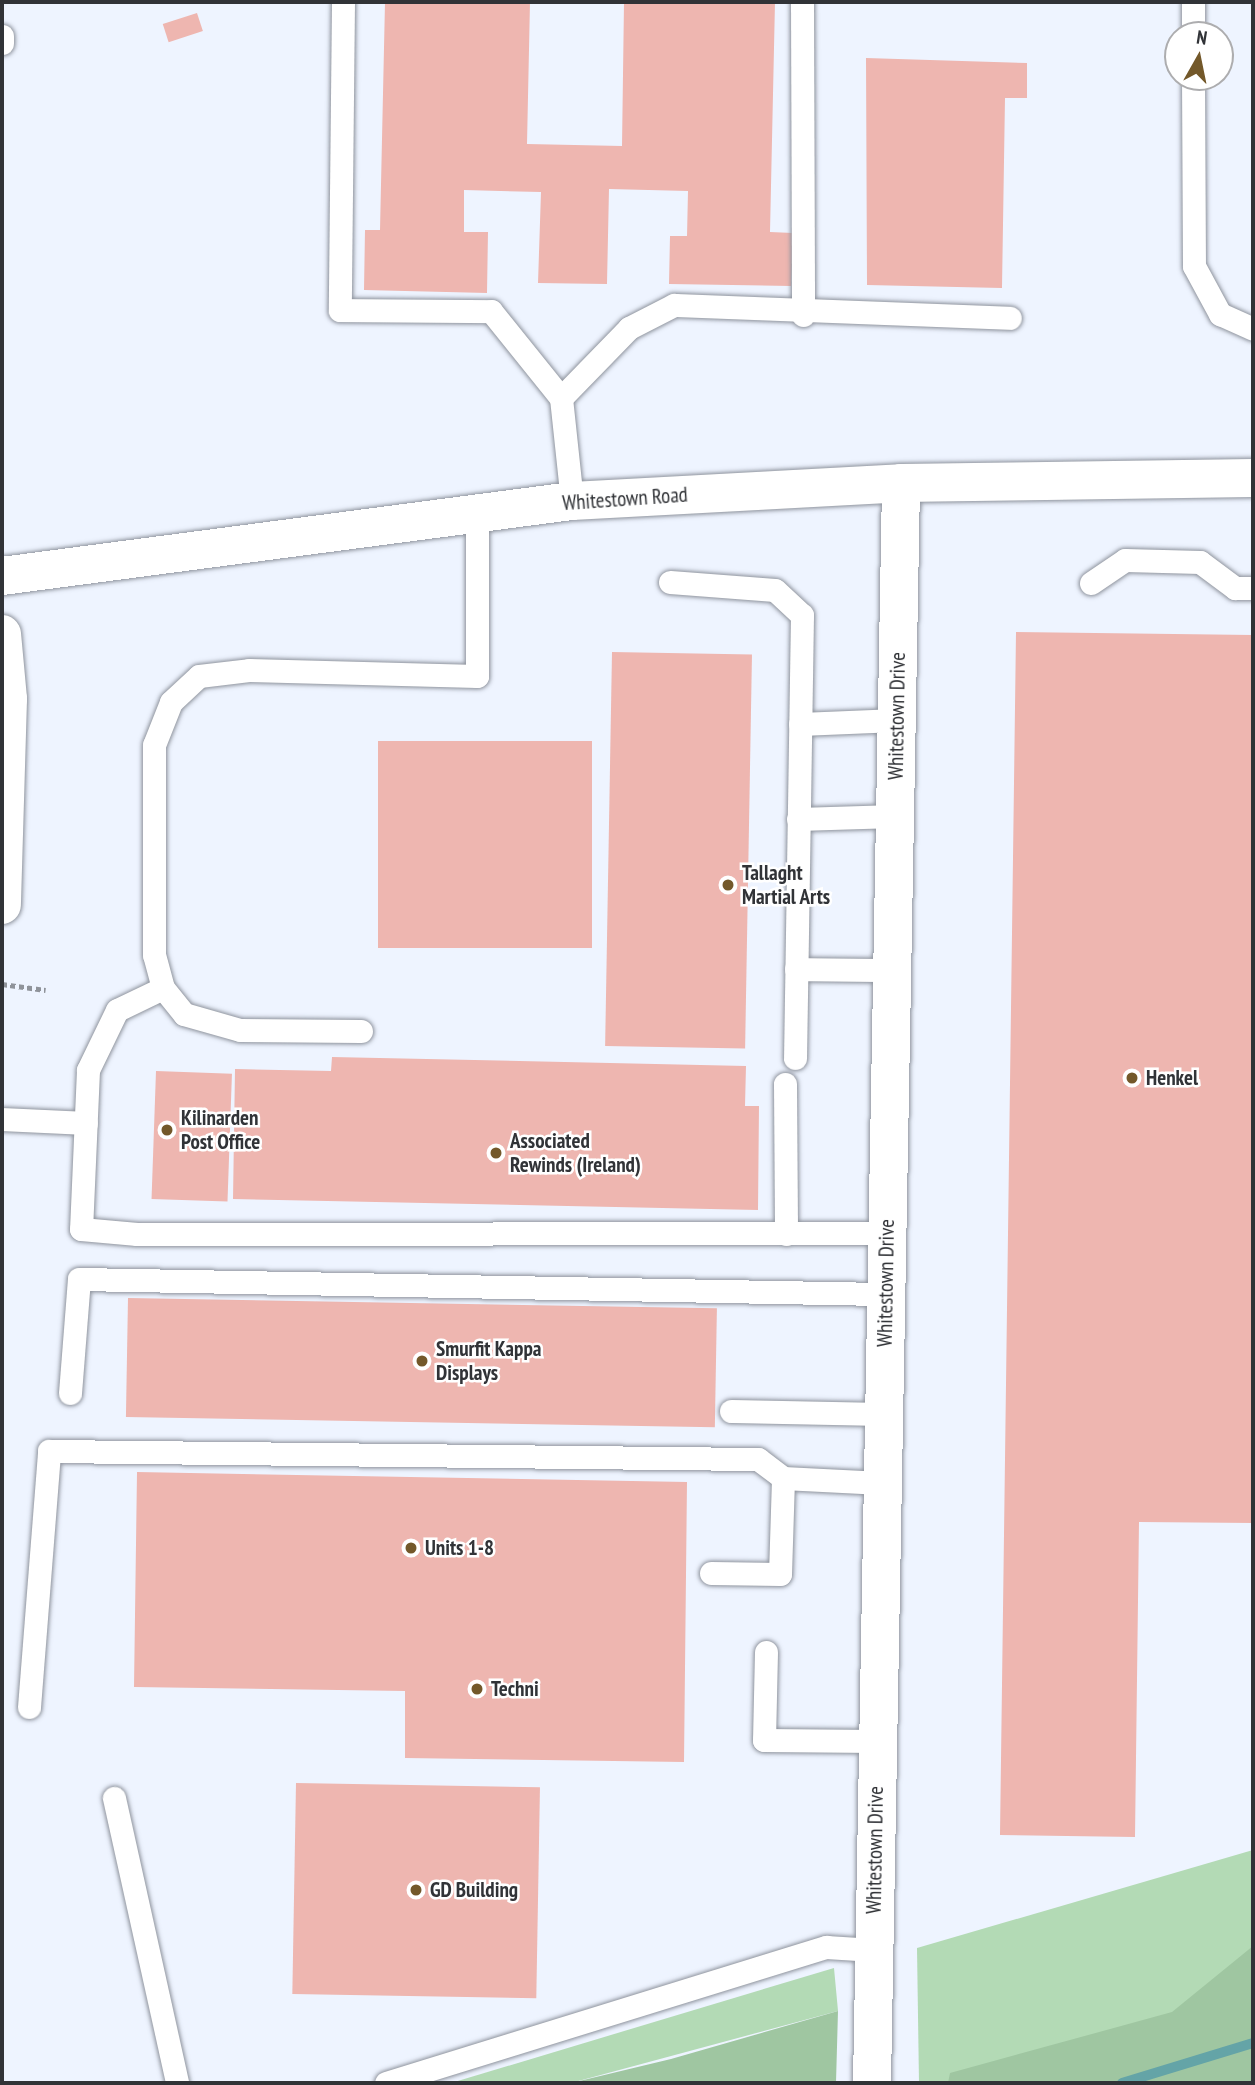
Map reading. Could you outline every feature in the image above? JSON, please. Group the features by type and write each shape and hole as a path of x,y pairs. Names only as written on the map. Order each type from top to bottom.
{"street":[{"name":"Whitestown Road","path":"2,576 572,501 901,483 1253,478"},
{"name":"Whitestown Drive","path":"872,2083 901,483"},
{"path":"2,634 8,699 2,905"}],"lane":[{"path":"343,2 340,310 491,311 561,398 572,501"},
{"path":"802,2 803,315"},
{"path":"1193,2 1193,21"},
{"path":"2,36 2,43"},
{"path":"1193,91 1194,266 1220,314 1253,328"},
{"path":"561,398 629,328 674,305 803,315 1010,318"},
{"path":"361,1031 240,1030 184,1014 163,988 154,955 154,745 171,702 199,676 249,670 477,676 477,514"},
{"path":"1091,583 1125,560 1200,562 1234,588 1253,589"},
{"path":"670,582 775,590 802,615 795,1058"},
{"path":"800,724 897,720"},
{"path":"799,820 895,816"},
{"path":"796,969 892,970"},
{"path":"163,988 117,1010 88,1070 81,1229 137,1234 887,1233"},
{"path":"785,1084 786,1234"},
{"path":"2,1119 86,1123"},
{"path":"70,1394 79,1279 885,1294"},
{"path":"731,1411 884,1414"},
{"path":"29,1707 49,1451 758,1459 783,1478 882,1483"},
{"path":"711,1573 780,1574 783,1478"},
{"path":"766,1652 764,1740 877,1741"},
{"path":"114,1798 177,2083"},
{"path":"386,2083 826,1947 874,1950"}],"path":[{"path":"2,984 46,990"}],"green space":[{"path":"1253,1850 1253,2083 919,2083 917,1948"},
{"path":"1253,1946 1253,2083 948,2083 950,2073 1172,2012"},
{"path":"834,1968 838,2011 571,2083 451,2083"},
{"path":"838,2011 836,2083 571,2083 671,2059"}],"building":[{"path":"385,2 530,2 527,144 622,146 624,2 775,2 770,232 793,233 791,286 669,284 670,236 687,236 688,191 609,189 607,284 538,283 541,192 464,190 464,232 488,232 487,293 364,290 365,230 380,230"},
{"path":"197,13 203,31 169,42 163,24"},
{"path":"866,58 1027,63 1027,98 1005,98 1002,288 867,285"},
{"name":"Henkel","path":"1016,632 1253,635 1253,1523 1139,1522 1135,1837 1000,1835"},
{"path":"612,652 752,654 745,1048 605,1046"},
{"path":"378,741 592,741 592,948 378,948"},
{"name":"Associated Rewinds (Ireland)","path":"332,1057 746,1066 745,1106 759,1106 758,1210 233,1199 235,1069 331,1071"},
{"path":"156,1071 232,1074 227,1202 152,1199"},
{"name":"Smurfit Kappa Displays","path":"128,1298 717,1308 715,1427 126,1417"},
{"path":"137,1472 687,1482 684,1762 405,1758 405,1691 134,1687"},
{"name":"GD Building","path":"296,1783 540,1787 536,1998 292,1994"}],"waterway":[{"path":"1122,2083 1253,2043"}],"place":[{"name":"Tallaght Martial Arts","path":"728,885"},
{"name":"Henkel","path":"1132,1078"},
{"name":"Kilinarden Post Office","path":"167,1130"},
{"name":"Associated Rewinds (Ireland)","path":"496,1153"},
{"name":"Smurfit Kappa Displays","path":"422,1361"},
{"name":"Units 1-8","path":"411,1548"},
{"name":"Techni","path":"477,1689"},
{"name":"GD Building","path":"416,1890"}]}
